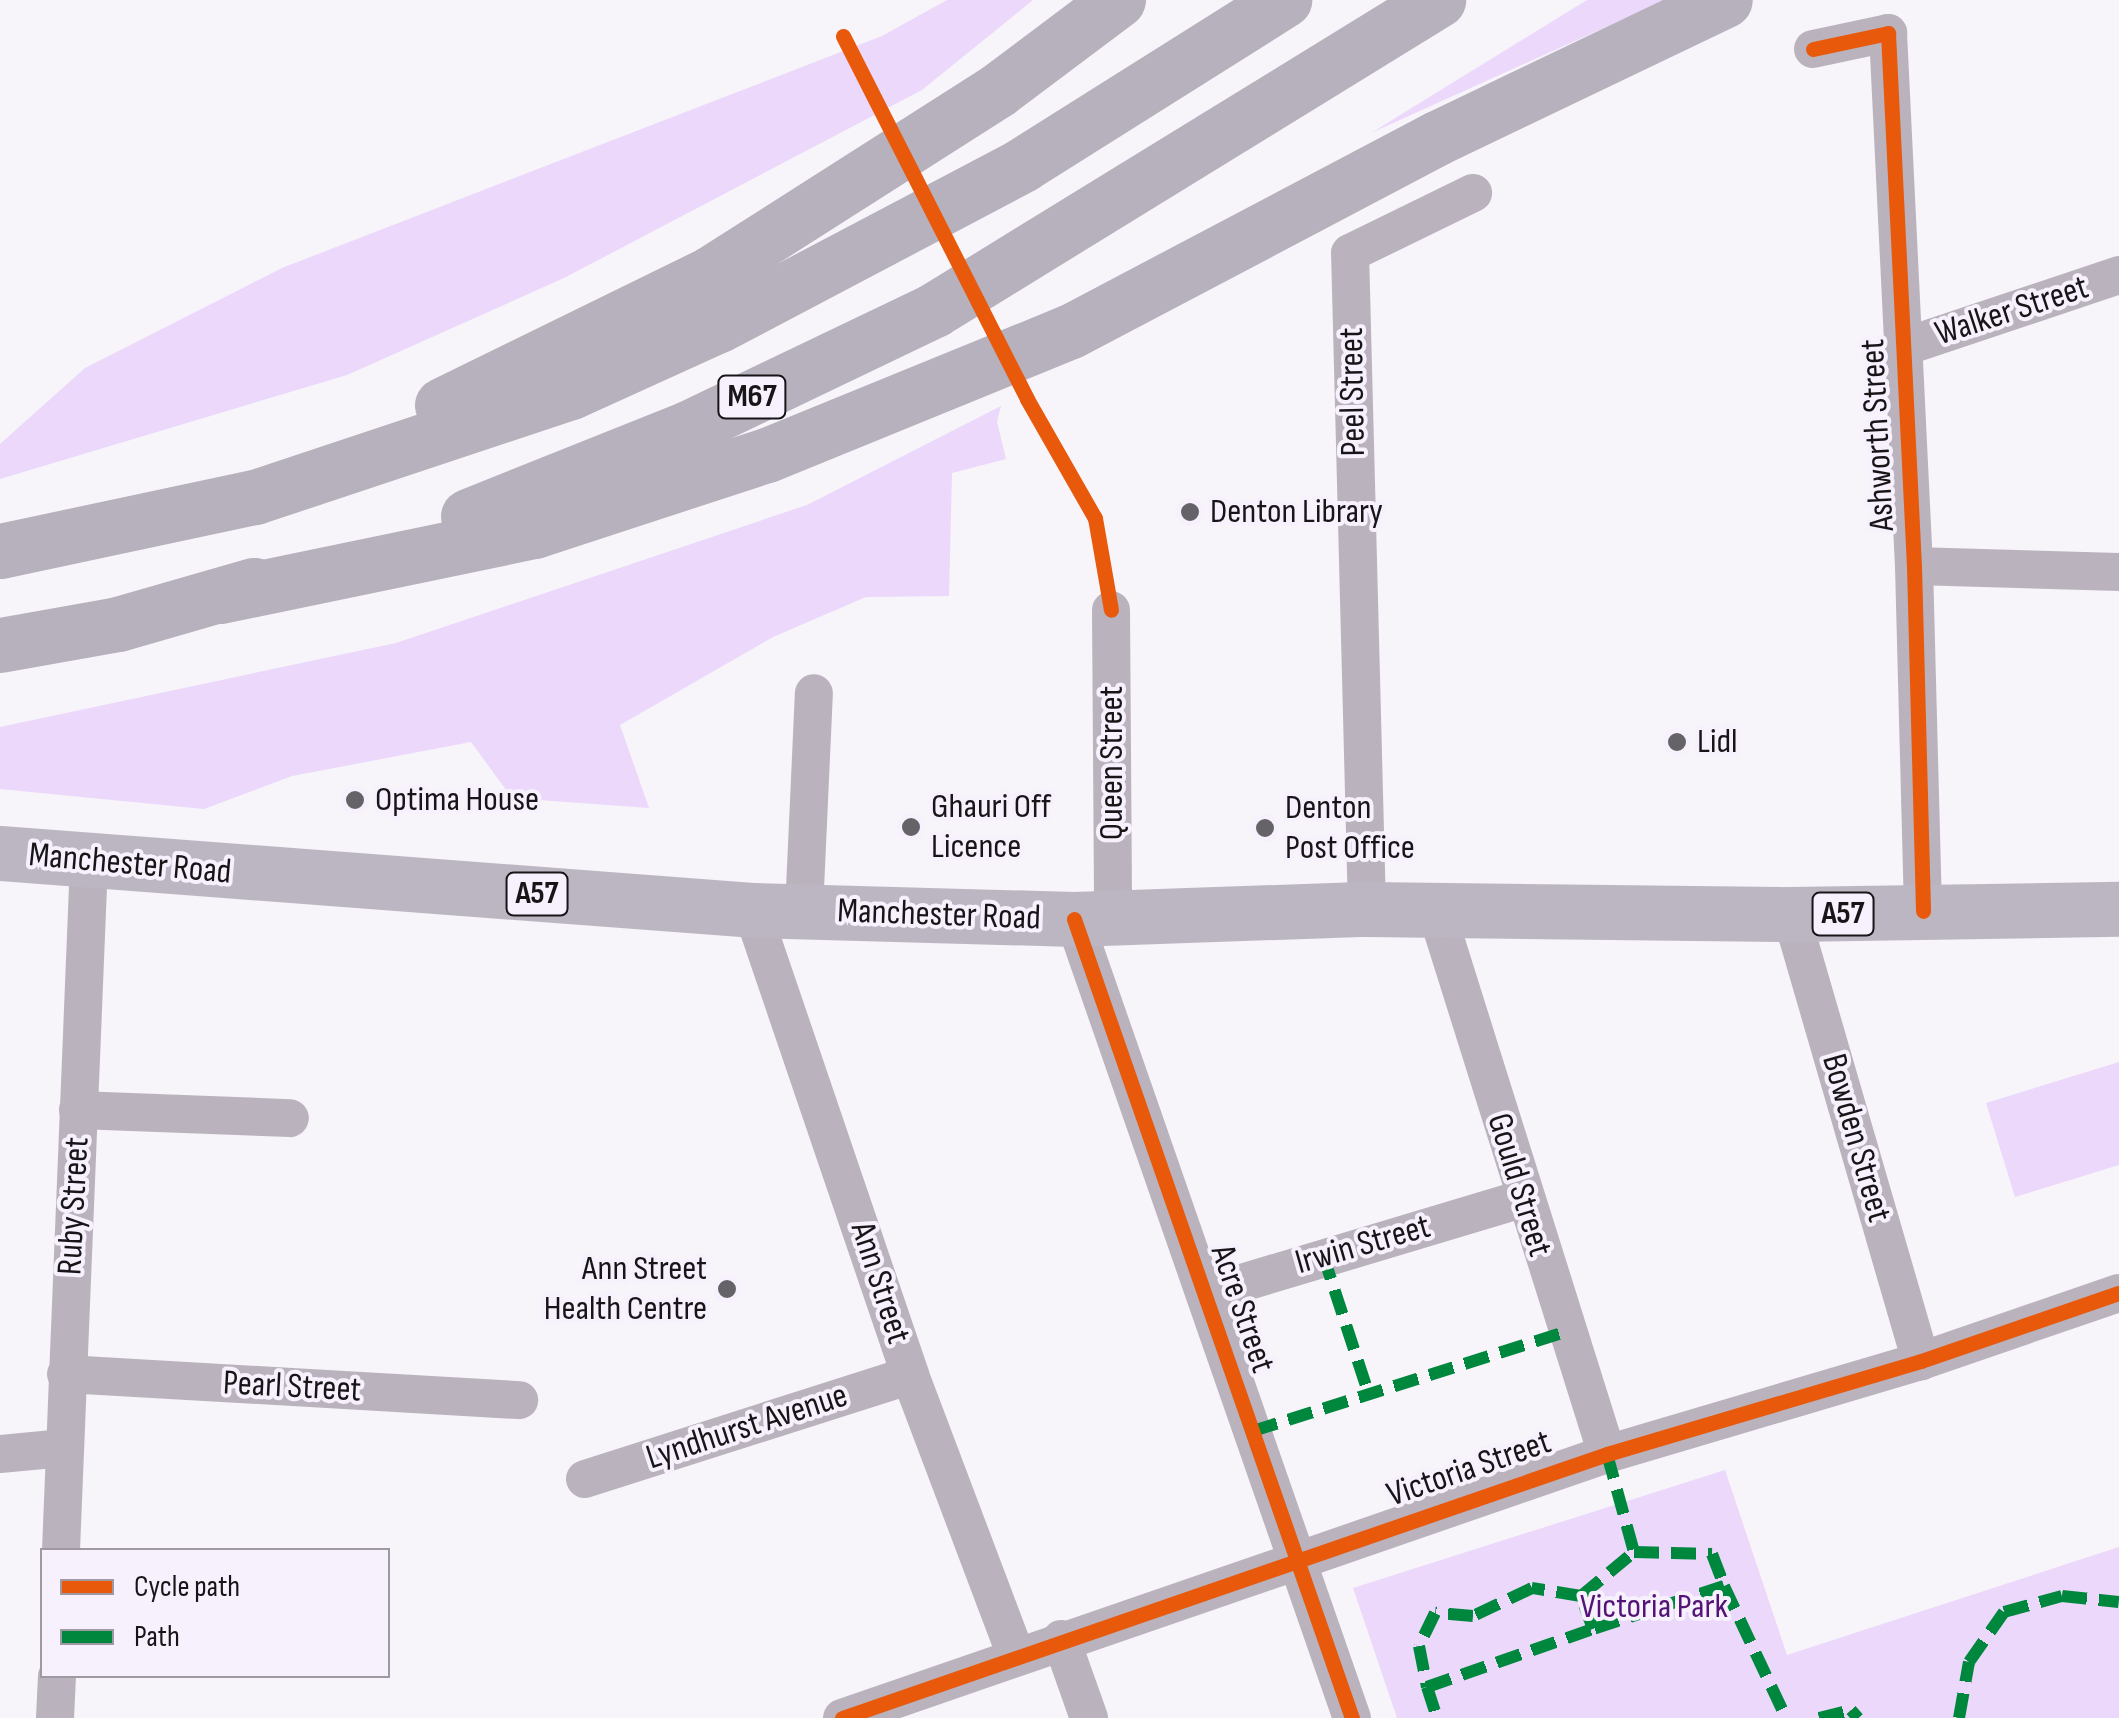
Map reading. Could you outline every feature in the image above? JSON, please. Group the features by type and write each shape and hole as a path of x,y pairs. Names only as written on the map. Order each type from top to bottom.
{"highway":[{"name":"M67","path":"255,497 711,273 998,90 1118,0"},
{"name":"M67","path":"0,550 255,497 570,392 719,325 1022,165 1284,0"},
{"name":"M67","path":"0,645 118,624 220,596 491,509 688,428 934,310 1438,0"},
{"name":"M67","path":"220,596 534,531 767,455 1070,331 1436,138 1725,0"}],"main road":[{"name":"Manchester Road","path":"0,854 778,910 1094,918 1367,909 1437,914 1791,914 2119,909"}],"street":[{"name":"Ashworth Street","path":"1812,48 1888,32 1914,566 1923,912"},
{"name":"Peel Street","path":"1367,909 1350,252 1473,193"},
{"name":"Walker Street","path":"1904,346 2119,275"},
{"path":"1914,566 2119,572"},
{"name":"Queen Street","path":"1094,918 1110,610"},
{"path":"778,910 814,693"},
{"name":"Ruby Street","path":"61,1548 89,862"},
{"name":"Ann Street","path":"778,910 910,1376 1016,1655"},
{"name":"Gould Street","path":"1437,914 1522,1199 1607,1454"},
{"name":"Bowden Street","path":"1791,914 1921,1361"},
{"name":"Acre Street","path":"1094,918 1205,1294 1352,1718"},
{"path":"78,1110 290,1118"},
{"name":"Irwin Street","path":"1205,1294 1522,1199"},
{"name":"Victoria Street","path":"842,1718 1607,1454 1921,1361 2119,1292"},
{"name":"Pearl Street","path":"66,1374 519,1400"},
{"name":"Lyndhurst Avenue","path":"585,1479 910,1376"},
{"path":"0,1454 64,1448"},
{"path":"1062,1639 1089,1718"},
{"path":"55,1718 56,1678"}],"green space":[{"path":"947,0 1033,0 922,90 564,278 347,375 0,479 0,444 85,368 282,268 882,36"},
{"path":"1587,0 1666,0 1371,133"},
{"path":"1001,406 997,422 1006,459 952,473 949,596 866,597 773,637 620,725 649,808 512,798 471,742 292,776 204,809 0,789 0,727 396,643 807,505"},
{"path":"2119,1062 2119,1165 2015,1197 1986,1103"},
{"name":"Victoria Park","path":"1725,1470 1787,1655 2119,1547 2119,1718 1397,1718 1353,1588"}],"marked path":[{"path":"1323,1255 1369,1395"},
{"path":"1253,1431 1566,1332"},
{"path":"1607,1454 1634,1552 1712,1554 1724,1586 1593,1629 1581,1596 1634,1552"},
{"path":"1724,1586 1786,1718"},
{"path":"1581,1596 1532,1588 1473,1616 1435,1613 1419,1646 1427,1687 1593,1629"},
{"path":"1959,1718 1969,1662 2004,1612 2062,1596 2119,1602"},
{"path":"1427,1687 1437,1718"},
{"path":"1819,1718 1851,1710 1858,1718"}],"cycle path":[{"path":"1813,49 1888,33 1914,566 1923,911"},
{"path":"843,36 1027,399 1095,518 1111,610"},
{"path":"1074,919 1352,1718"},
{"path":"842,1718 1607,1454 1921,1361 2119,1293"}],"place":[{"name":"Denton Library","path":"1190,512"},
{"name":"Lidl","path":"1677,742"},
{"name":"Optima House","path":"355,800"},
{"name":"Ghauri Off Licence","path":"911,827"},
{"name":"Denton Post Office","path":"1265,828"},
{"name":"Ann Street Health Centre","path":"727,1289"}]}
